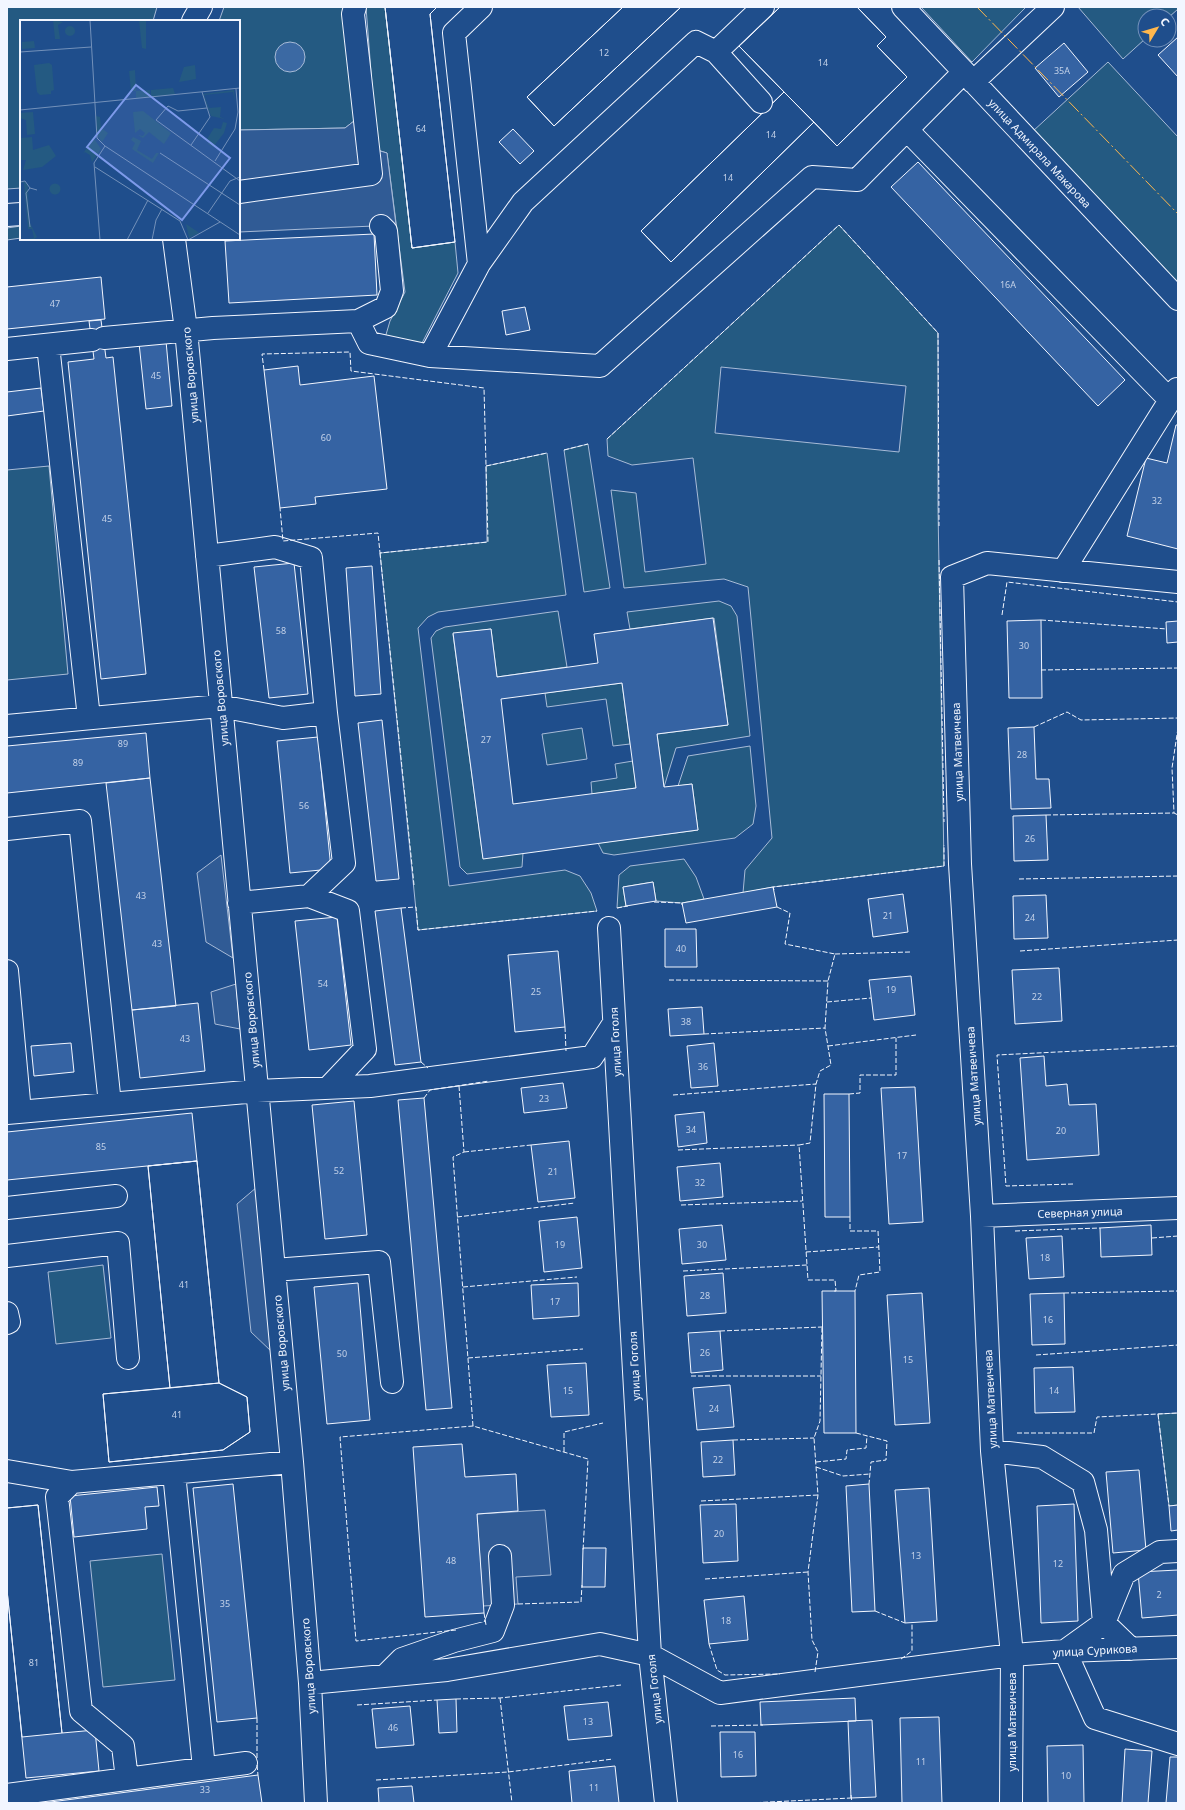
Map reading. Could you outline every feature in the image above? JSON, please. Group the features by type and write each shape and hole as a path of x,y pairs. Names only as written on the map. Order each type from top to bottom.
{"street":[{"path":"193,20 202,7"},
{"path":"240,192 371,174 353,14 355,7"},
{"path":"478,264 454,33 481,7"},
{"path":"716,52 763,7"},
{"name":"улица Адмирала Макарова","path":"903,7 1178,298"},
{"path":"358,321 369,343 430,356 600,366 812,177 857,180 907,130 968,77 1054,7"},
{"path":"430,356 478,264 523,202 696,42 716,52 761,102"},
{"path":"907,130 1174,394 1063,572"},
{"path":"7,215 20,214"},
{"path":"7,349 186,330 358,321 386,308 392,291 386,232 381,226"},
{"name":"улица Воровского","path":"174,240 186,330 220,706 258,1091 292,1462 310,1683 316,1803"},
{"path":"48,345 88,718"},
{"path":"207,556 275,547 311,558 326,713 344,864 309,896"},
{"name":"улица Матвеичева","path":"1011,1803 1012,1656 992,1451 982,1216 960,864 952,577 988,563 1063,572 1178,582"},
{"path":"7,726 220,706 283,718 326,713"},
{"path":"7,829 80,821 110,1104"},
{"path":"239,903 309,896 348,911 365,1049 329,1087"},
{"name":"улица Гоголя","path":"609,928 650,1655 666,1803"},
{"path":"7,971 14,1112 258,1091 370,1086 592,1057 614,1023"},
{"path":"7,1208 116,1196"},
{"name":"Северная улица","path":"982,1216 1178,1208"},
{"path":"7,1256 118,1243 128,1358"},
{"path":"274,1270 379,1262 392,1382"},
{"path":"7,1313 9,1322 7,1323"},
{"path":"992,1451 1042,1457 1083,1482 1096,1530 1104,1623 1132,1649"},
{"path":"7,1471 72,1482 292,1462"},
{"path":"174,1473 204,1768"},
{"path":"72,1482 57,1497 81,1710 123,1746 127,1779"},
{"path":"1178,1551 1160,1552 1124,1574 1104,1623 1064,1651 1094,1718 1178,1744"},
{"path":"384,1676 402,1659 454,1641 493,1631 503,1605 500,1556"},
{"name":"улица Сурикова","path":"310,1683 447,1670 600,1644 650,1655 720,1693 1012,1656 1064,1651 1178,1647"},
{"path":"7,1795 246,1763"}],"shaded area":[{"path":"7,7 157,7 153,20 20,20 20,188 7,189"},
{"path":"224,7 347,7 354,121 345,128 240,130 240,20 219,20"},
{"path":"366,7 385,7 412,248 455,242 458,273 421,345 385,338 390,321 405,292 387,153 377,150"},
{"path":"921,7 1026,7 972,62"},
{"path":"1078,7 1178,7 1177,10 1177,8 1137,8 1137,46 1123,59"},
{"path":"290,42 296,43 304,51 304,63 296,71 290,72 284,71 276,63 275,57 276,51 284,43"},
{"path":"1108,62 1178,137 1178,286 1032,132"},
{"path":"354,121 377,150 387,153 396,225 240,232 240,130 345,128"},
{"path":"839,225 938,333 938,508 944,866 773,887 743,893 745,870 772,838 748,587 724,579 624,588 611,490 636,493 645,572 706,564 693,458 632,465 608,456 607,439","holes":["721,367 906,386 899,452 715,433"]},
{"path":"20,226 20,238 7,240 7,228"},
{"path":"588,444 610,588 584,592 564,450"},
{"path":"547,453 566,595 438,612 428,617 418,628 449,886 565,870 580,876 591,893 597,911 418,930 380,553 487,542 486,466"},
{"path":"49,466 68,674 7,680 7,470"},
{"path":"719,601 731,606 737,616 750,736 676,748 664,787 657,734 728,725 714,618 630,629 627,612"},
{"path":"558,611 567,667 497,677 491,629 453,634 483,858 523,853 522,867 467,874 460,867 431,638 436,631 445,627"},
{"path":"622,683 630,744 613,746 606,699 547,707 545,693"},
{"path":"582,728 587,759 547,765 542,734"},
{"path":"750,746 756,806 753,824 735,838 614,855 603,853 598,843 698,830 692,784 678,786 688,756"},
{"path":"633,761 636,788 592,794 591,782 617,778 615,764"},
{"path":"221,855 233,958 206,942 197,873"},
{"path":"684,859 696,877 704,899 682,903 656,901 653,882 623,887 626,906 617,908 619,875 630,866"},
{"path":"236,984 240,1029 215,1024 211,992"},
{"path":"257,1187 272,1352 251,1332 237,1204"},
{"path":"103,1265 111,1338 56,1344 48,1272"},
{"path":"1178,1413 1178,1505 1169,1506 1158,1414"},
{"path":"545,1510 551,1575 516,1577 518,1604 483,1606 477,1514"},
{"path":"162,1554 175,1680 103,1687 90,1561"}],"building":[{"path":"385,7 437,7 430,14 455,242 412,248"},
{"path":"385,7 437,7 430,14 455,242 412,248"},
{"path":"623,7 681,7 554,126 527,97"},
{"path":"623,7 681,7 554,126 527,97"},
{"path":"780,7 857,7 886,37 877,46 907,77 837,146 739,46"},
{"path":"780,7 857,7 886,37 877,46 907,77 837,146 814,122 671,262 641,231 784,92 739,46"},
{"path":"1178,37 1178,77 1158,55 1166,48 1177,48"},
{"path":"1064,43 1088,72 1059,97 1035,68"},
{"path":"784,92 814,122 671,262 641,231"},
{"path":"513,129 534,151 520,164 499,142"},
{"path":"918,162 1125,380 1098,406 891,187"},
{"path":"374,234 377,295 229,303 225,241"},
{"path":"101,277 105,319 7,329 7,287"},
{"path":"525,307 530,330 506,335 502,311"},
{"path":"101,320 106,358 113,357 146,674 101,679 68,362 94,359 89,321"},
{"path":"166,341 172,406 146,409 139,343"},
{"path":"298,366 300,385 374,376 387,489 315,497 316,504 280,508 264,370"},
{"path":"41,388 44,411 7,416 7,392"},
{"path":"1176,425 1178,425 1178,549 1127,536 1146,458 1167,463"},
{"path":"294,563 308,694 269,698 254,567"},
{"path":"372,566 381,694 355,696 346,568"},
{"path":"713,618 728,725 657,734 664,787 692,784 698,830 483,859 453,633 491,629 497,677 598,663 594,634","holes":["622,683 636,788 513,804 501,699"]},
{"path":"1041,620 1042,698 1009,698 1007,621"},
{"path":"1178,621 1178,642 1167,643 1166,622"},
{"path":"382,720 399,879 376,881 358,723"},
{"path":"1034,727 1036,779 1049,779 1051,808 1011,809 1008,728"},
{"path":"146,733 150,778 7,793 7,746"},
{"path":"318,737 331,869 290,873 277,741"},
{"path":"150,778 176,1006 132,1010 106,783"},
{"path":"1046,815 1048,860 1014,861 1013,816"},
{"path":"653,882 656,901 626,906 623,887"},
{"path":"773,887 777,907 686,923 682,903"},
{"path":"903,894 908,932 873,937 868,899"},
{"path":"1046,895 1048,938 1014,939 1013,896"},
{"path":"401,908 421,1062 395,1065 375,911"},
{"path":"337,917 351,1045 309,1050 295,921"},
{"path":"665,929 696,929 697,967 665,967"},
{"path":"558,951 565,1027 515,1032 508,955"},
{"path":"1059,968 1062,1021 1015,1024 1012,970"},
{"path":"911,976 915,1015 874,1020 869,980"},
{"path":"198,1003 205,1071 140,1078 132,1010"},
{"path":"702,1007 704,1034 670,1036 668,1009"},
{"path":"71,1043 74,1072 34,1076 31,1046"},
{"path":"714,1043 718,1086 691,1088 687,1046"},
{"path":"1044,1056 1046,1086 1067,1084 1069,1105 1096,1104 1099,1155 1027,1160 1020,1058"},
{"path":"563,1083 567,1108 524,1113 521,1088"},
{"path":"915,1087 923,1222 889,1224 881,1088"},
{"path":"824,1094 849,1094 850,1217 825,1217"},
{"path":"424,1098 452,1408 426,1410 398,1100"},
{"path":"354,1101 367,1235 325,1239 312,1105"},
{"path":"704,1112 707,1143 678,1147 675,1115"},
{"path":"192,1113 197,1161 7,1180 7,1132"},
{"path":"569,1141 575,1198 538,1202 531,1145"},
{"path":"197,1161 219,1383 170,1388 148,1166"},
{"path":"197,1161 219,1383 247,1397 250,1432 223,1450 109,1462 103,1394 170,1388 148,1166"},
{"path":"720,1163 723,1197 680,1201 677,1167"},
{"path":"577,1217 582,1268 544,1272 539,1221"},
{"path":"722,1225 726,1260 682,1264 679,1229"},
{"path":"1151,1225 1152,1255 1101,1257 1100,1228"},
{"path":"1062,1236 1064,1277 1029,1279 1026,1238"},
{"path":"723,1273 726,1313 687,1316 684,1276"},
{"path":"358,1283 370,1420 327,1424 314,1287"},
{"path":"578,1283 579,1316 533,1319 531,1285"},
{"path":"822,1291 855,1291 856,1433 824,1433"},
{"path":"922,1293 930,1423 895,1425 887,1295"},
{"path":"1064,1293 1065,1344 1032,1345 1030,1294"},
{"path":"720,1331 723,1370 691,1373 688,1333"},
{"path":"586,1363 589,1415 551,1417 547,1365"},
{"path":"1073,1367 1075,1412 1035,1413 1034,1368"},
{"path":"219,1383 247,1397 250,1432 223,1450 109,1462 103,1394"},
{"path":"730,1385 734,1427 697,1430 693,1388"},
{"path":"733,1440 735,1475 703,1477 701,1442"},
{"path":"462,1444 465,1477 516,1474 518,1511 477,1514 484,1613 425,1617 413,1447"},
{"path":"1139,1470 1146,1550 1113,1553 1106,1472"},
{"path":"233,1484 257,1718 217,1722 193,1488"},
{"path":"869,1484 875,1611 852,1612 846,1486"},
{"path":"157,1487 159,1506 145,1507 147,1529 74,1537 70,1496"},
{"path":"929,1488 937,1621 905,1623 895,1490"},
{"path":"736,1504 738,1561 703,1563 700,1505"},
{"path":"1074,1504 1078,1621 1041,1623 1037,1506"},
{"path":"38,1505 62,1733 22,1737 7,1590 7,1508"},
{"path":"38,1505 62,1733 95,1730 99,1771 26,1778 7,1590 7,1508"},
{"path":"1178,1505 1178,1530 1171,1531 1169,1506"},
{"path":"583,1548 606,1548 605,1587 582,1587"},
{"path":"1178,1570 1178,1615 1142,1618 1138,1572"},
{"path":"744,1596 748,1640 709,1644 704,1600"},
{"path":"855,1698 856,1721 761,1725 760,1702"},
{"path":"456,1699 457,1732 439,1733 437,1700"},
{"path":"608,1702 612,1736 568,1740 564,1706"},
{"path":"410,1706 414,1745 376,1748 372,1709"},
{"path":"939,1717 942,1803 902,1803 900,1718"},
{"path":"872,1720 876,1797 851,1798 848,1721"},
{"path":"720,1732 755,1732 756,1776 721,1777"},
{"path":"1083,1745 1084,1803 1048,1803 1047,1746"},
{"path":"1125,1749 1152,1751 1148,1803 1122,1803"},
{"path":"1170,1757 1178,1757 1178,1803 1166,1803"},
{"path":"615,1766 619,1803 572,1803 569,1771"},
{"path":"258,1775 262,1803 43,1803"},
{"path":"412,1786 414,1803 379,1803 378,1788"}],"fence":[{"path":"607,439 839,225 938,333 939,526"},
{"path":"264,370 262,354 350,352 351,371 484,388 488,542 380,553 378,533 283,541 280,508"},
{"path":"564,450 588,444"},
{"path":"486,466 547,453"},
{"path":"380,553 414,885"},
{"path":"939,560 944,822"},
{"path":"1002,615 1007,582 1178,602"},
{"path":"1041,620 1167,629"},
{"path":"1041,670 1178,668"},
{"path":"1034,727 1067,712 1081,720 1178,718"},
{"path":"1178,728 1172,768 1174,813 1178,815"},
{"path":"1046,815 1174,813"},
{"path":"774,890 773,887 944,866 944,845"},
{"path":"1019,879 1178,876"},
{"path":"654,902 682,903 682,905"},
{"path":"617,908 628,906"},
{"path":"401,908 416,907 418,930 597,911"},
{"path":"777,907 790,913 785,944 835,954 828,981 825,1028 831,1065 820,1071 816,1084 810,1143 799,1145 808,1280 835,1280 836,1291 834,1291"},
{"path":"1020,951 1178,940"},
{"path":"835,954 910,952"},
{"path":"669,980 828,981"},
{"path":"827,1002 871,998"},
{"path":"565,1027 566,1051"},
{"path":"704,1034 825,1028"},
{"path":"828,1046 916,1035"},
{"path":"849,1094 860,1093 860,1075 896,1075 896,1038"},
{"path":"1073,1184 1006,1186 997,1055 1178,1046"},
{"path":"421,1062 428,1068"},
{"path":"424,1098 430,1090 489,1081"},
{"path":"673,1095 816,1084"},
{"path":"459,1086 464,1152 453,1157 473,1426"},
{"path":"464,1152 531,1145"},
{"path":"678,1150 799,1145"},
{"path":"681,1205 802,1201"},
{"path":"457,1217 575,1203"},
{"path":"850,1217 850,1231 878,1231 880,1272 859,1275 855,1291"},
{"path":"1015,1231 1100,1228"},
{"path":"1152,1238 1178,1236"},
{"path":"806,1252 879,1247"},
{"path":"683,1271 807,1265"},
{"path":"463,1287 577,1277"},
{"path":"1064,1293 1178,1291"},
{"path":"720,1331 822,1327"},
{"path":"815,1672 818,1652 812,1640 808,1572 818,1495 814,1438 820,1421 822,1327"},
{"path":"1036,1355 1178,1345"},
{"path":"468,1358 583,1349"},
{"path":"691,1376 821,1376"},
{"path":"1017,1433 1094,1433 1097,1417 1178,1413"},
{"path":"1158,1414 1169,1506"},
{"path":"564,1452 564,1432 603,1423"},
{"path":"456,1630 356,1641 340,1437 473,1426 588,1459 583,1551"},
{"path":"856,1433 887,1441 886,1460 871,1462 869,1484"},
{"path":"816,1462 846,1459 847,1450 866,1448 867,1436"},
{"path":"733,1440 814,1438"},
{"path":"816,1467 843,1476 870,1474"},
{"path":"701,1501 818,1495"},
{"path":"705,1579 808,1572"},
{"path":"518,1604 581,1602 582,1585"},
{"path":"875,1611 905,1623"},
{"path":"484,1613 486,1625"},
{"path":"901,1659 912,1651 912,1623"},
{"path":"709,1644 717,1670 725,1675 780,1674"},
{"path":"456,1699 500,1698 621,1685"},
{"path":"500,1698 512,1803"},
{"path":"357,1705 437,1700"},
{"path":"257,1718 257,1758"},
{"path":"711,1726 763,1725"},
{"path":"376,1780 508,1772 613,1759"},
{"path":"257,1765 258,1775"},
{"path":"851,1795 852,1803"},
{"path":"749,1803 851,1798"}],"power":[{"path":"977,7 1178,214"}]}
